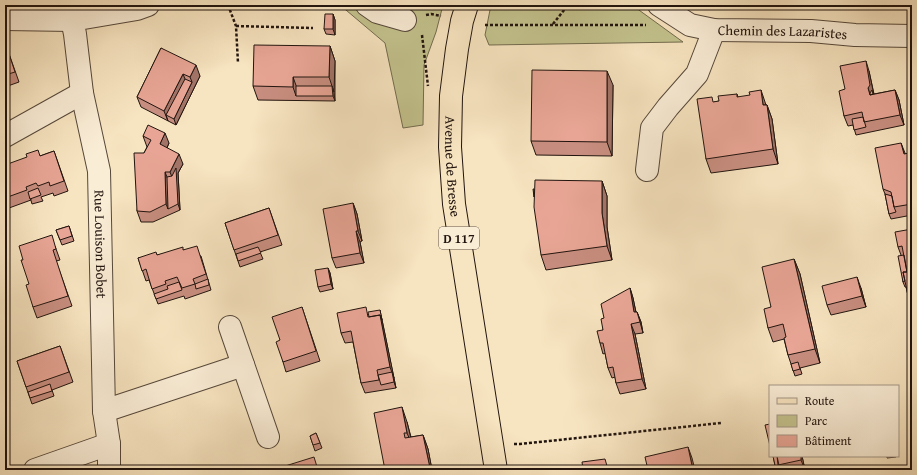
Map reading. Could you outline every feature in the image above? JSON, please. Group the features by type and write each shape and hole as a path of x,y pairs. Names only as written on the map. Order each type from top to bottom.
{"main road":[{"name":"Avenue de Bresse","path":"465,13 457,49 451,96 450,147 454,204 496,470"}],"street":[{"path":"5,19 137,9 148,5"},
{"path":"367,5 377,12 405,20"},
{"name":"Rue Louison Bobet","path":"70,13 75,34 82,93 99,171 104,411 109,444 109,470"},
{"name":"Chemin des Lazaristes","path":"655,15 714,30 811,31 855,35 912,36"},
{"path":"647,170 652,128 697,74 714,30"},
{"path":"5,136 82,93"},
{"path":"230,327 268,437"},
{"path":"104,411 242,365"},
{"path":"35,470 109,444"}],"path":[{"path":"228,5 236,26 238,63"},
{"path":"553,25 568,5"},
{"path":"405,20 431,14 445,16 465,13 484,24 553,25 655,15"},
{"path":"236,26 313,28"},
{"path":"492,443 520,444 721,423"}],"green space":[{"path":"340,5 443,5 436,32 424,65 423,125 403,128 385,43"},
{"path":"491,5 632,5 683,42 489,45 485,35"}],"building":[{"path":"325,14 333,14 333,29 324,29"},
{"path":"254,45 330,46 329,77 293,77 293,87 253,86"},
{"path":"7,48 15,72 5,75 5,49"},
{"path":"161,48 196,65 190,77 183,74 164,111 137,97"},
{"path":"866,61 870,95 895,90 900,115 864,122 862,112 844,116 839,91 845,89 840,66"},
{"path":"532,70 607,71 607,142 531,141"},
{"path":"185,79 192,82 174,119 166,115"},
{"path":"296,86 332,86 333,96 296,96"},
{"path":"761,90 763,105 767,105 773,149 706,159 697,99 712,97 713,102 719,101 718,96 737,94 737,97 750,95 749,92"},
{"path":"863,117 866,127 854,130 852,119"},
{"path":"148,125 165,133 160,144 179,154 170,172 165,172 166,204 150,212 137,211 134,153 144,153 151,140 143,136"},
{"path":"901,143 904,154 909,153 912,170 912,204 894,207 891,192 883,189 875,148"},
{"path":"38,150 40,156 54,151 64,181 50,186 49,182 38,186 36,183 26,187 27,190 5,198 5,165 27,157 26,154"},
{"path":"176,168 178,204 168,209 167,177 172,176"},
{"path":"535,180 602,181 602,213 607,246 541,255 534,207"},
{"path":"38,188 41,195 30,199 28,192"},
{"path":"885,194 892,196 896,212 889,214"},
{"path":"353,203 360,253 332,258 323,209"},
{"path":"269,208 278,235 234,250 225,223"},
{"path":"69,226 72,236 60,240 56,230"},
{"path":"912,229 912,299 909,300 903,272 907,272 902,246 898,247 895,232"},
{"path":"52,235 56,249 53,250 68,296 33,307 26,285 29,284 21,260 23,260 19,246"},
{"path":"197,246 206,274 193,279 195,284 182,288 177,277 165,281 166,284 152,289 146,269 142,271 138,258 156,252 157,255 183,247 183,250"},
{"path":"258,247 261,253 238,261 236,254"},
{"path":"904,255 907,272 903,272 905,281 903,282 898,256"},
{"path":"794,259 815,349 788,355 784,338 786,337 783,324 768,328 764,309 771,307 762,267"},
{"path":"328,268 331,284 318,287 315,270"},
{"path":"857,277 862,296 827,305 822,286"},
{"path":"208,279 209,285 196,289 195,284"},
{"path":"179,282 182,290 156,299 154,294 168,289 167,286"},
{"path":"630,288 634,312 637,312 640,322 631,324 642,379 616,383 613,367 608,368 603,343 600,343 597,331 603,330 601,319 604,318 601,304"},
{"path":"302,307 316,351 283,362 276,342 280,340 272,317"},
{"path":"366,307 368,317 380,315 390,367 377,370 379,380 361,383 351,331 341,333 337,313"},
{"path":"380,310 382,320 380,315 369,317 368,312"},
{"path":"60,346 69,372 26,387 17,361"},
{"path":"798,362 800,369 793,371 791,364"},
{"path":"392,372 394,382 381,385 378,375"},
{"path":"50,384 52,391 30,398 28,392"},
{"path":"402,407 407,433 404,433 405,438 423,435 430,468 422,470 385,470 374,413"},
{"path":"769,424 769,442 765,425"},
{"path":"316,433 320,443 313,445 310,436"},
{"path":"688,447 693,470 648,470 645,457"},
{"path":"314,457 318,470 283,470 282,467"},
{"path":"773,457 777,457 780,470 776,470"},
{"path":"777,457 801,457 801,460 778,465"},
{"path":"605,459 607,466 583,469 582,462"},
{"path":"606,466 612,470 582,470"}]}
